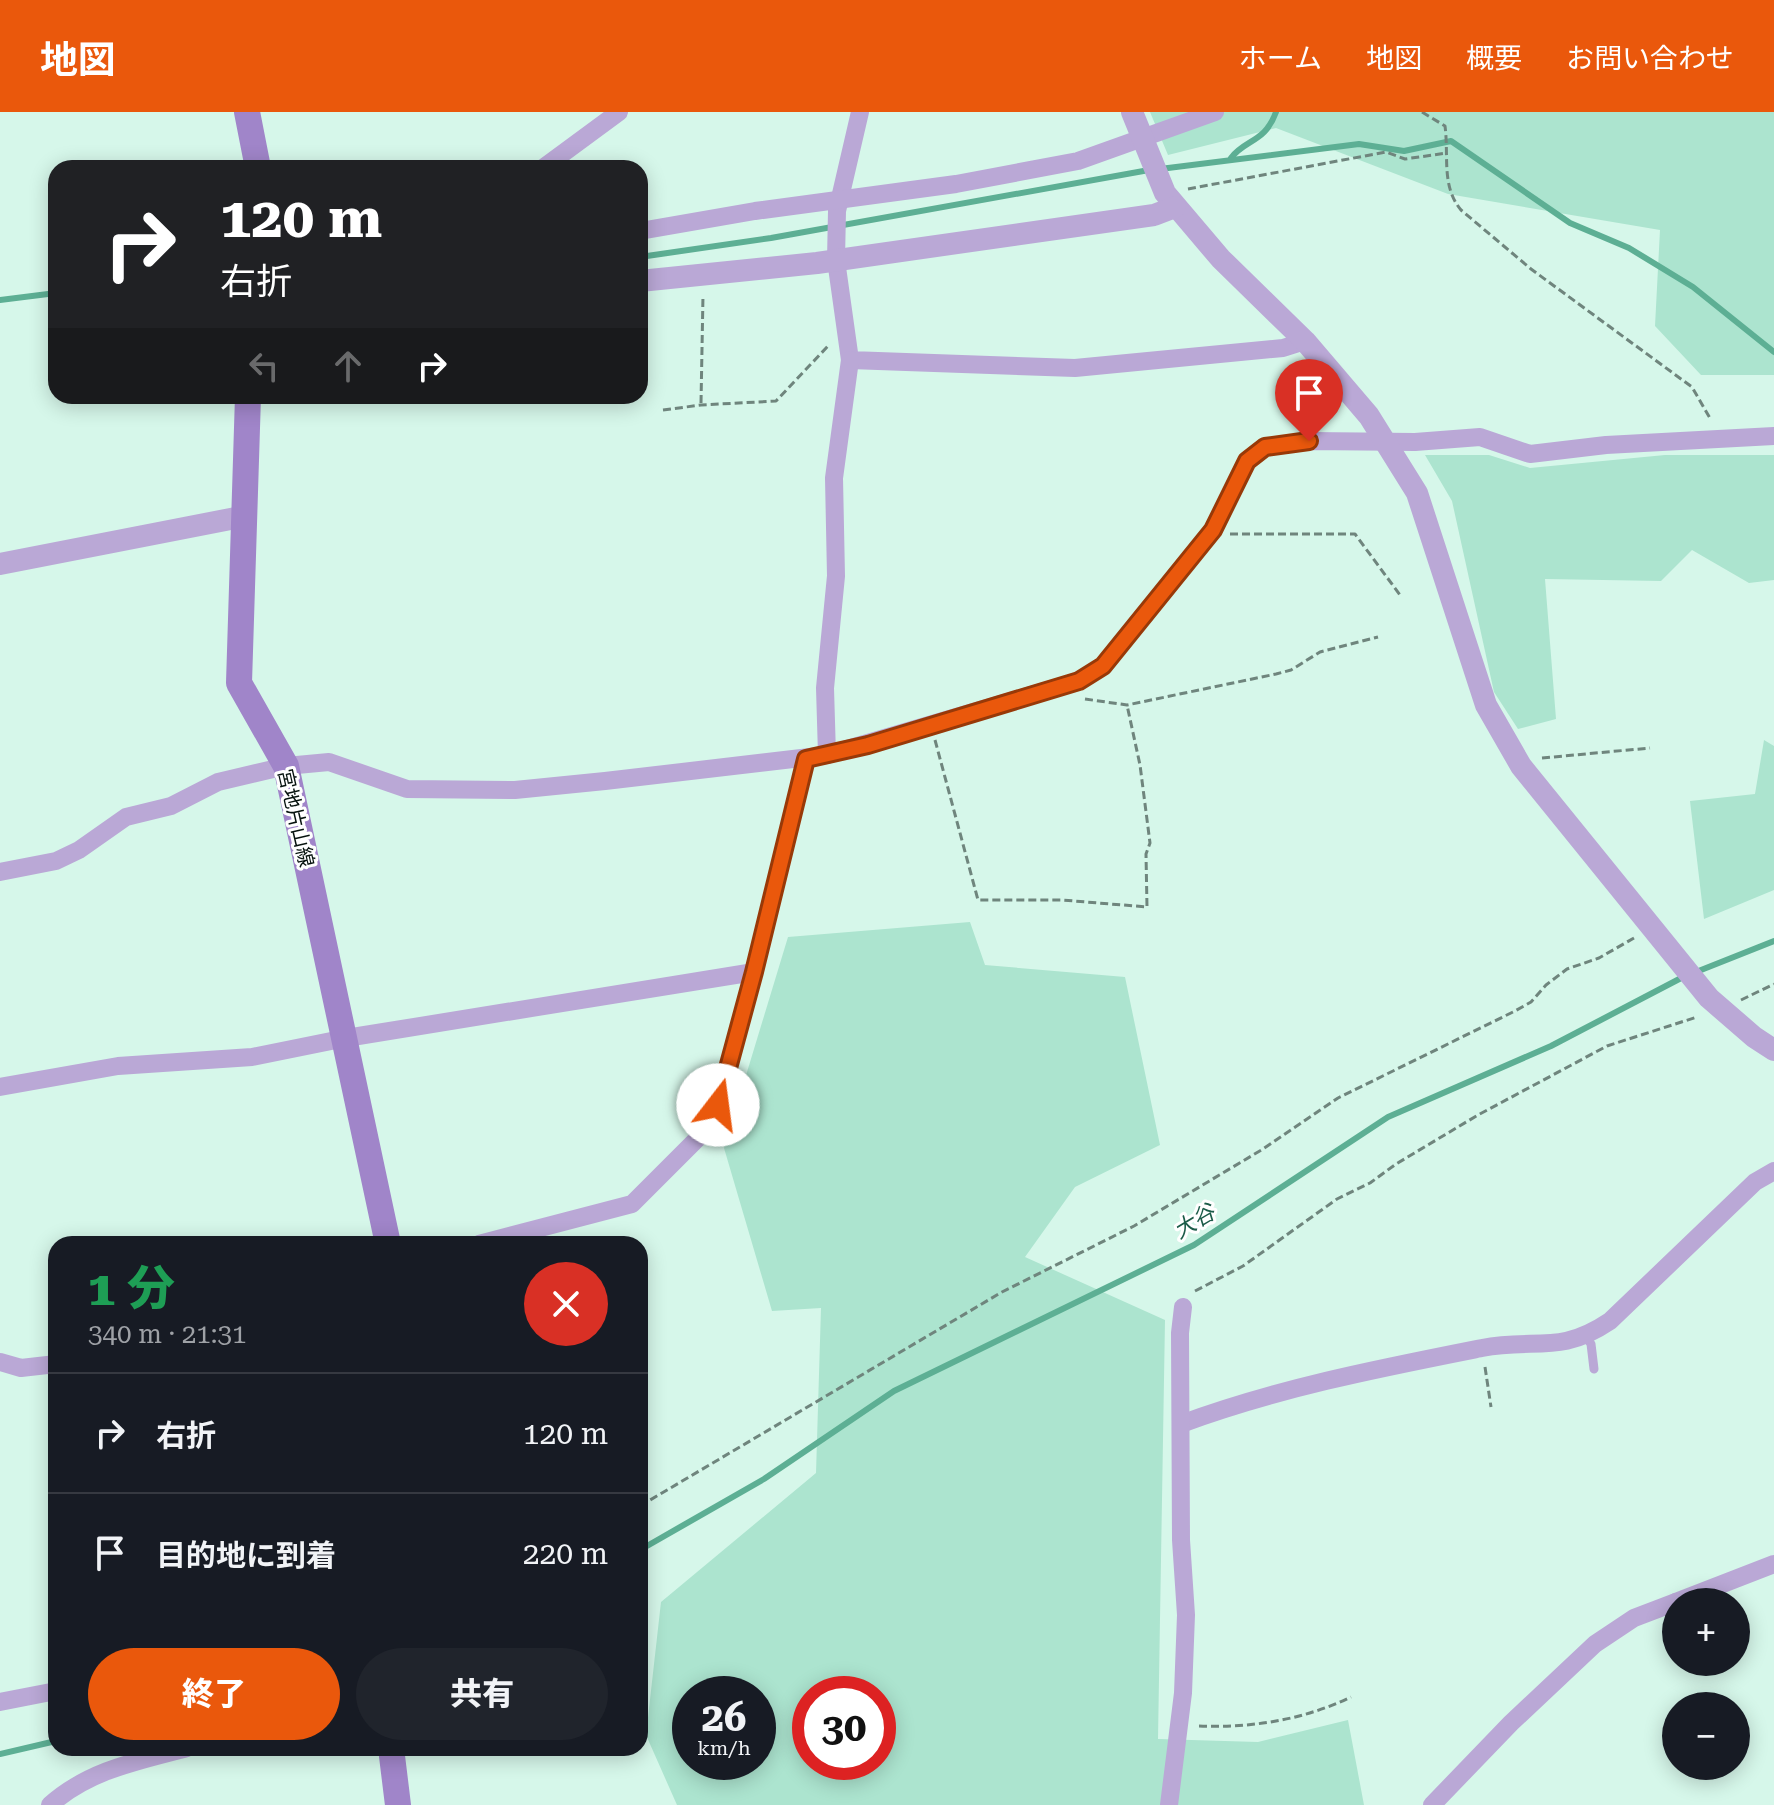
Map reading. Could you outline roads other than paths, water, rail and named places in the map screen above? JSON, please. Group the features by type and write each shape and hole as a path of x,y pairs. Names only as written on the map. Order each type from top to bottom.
{"main road":[{"path":"247,112 256,160"},
{"name":"宮地片山線","path":"248,404 239,683 286,766 386,1236"},
{"path":"392,1756 398,1805"}],"street":[{"path":"554,160 619,112"},
{"path":"827,755 825,688 836,576 834,478 850,360 836,260 837,211 860,112"},
{"path":"1132,112 1140,138 1170,200 1221,259 1305,341 1369,416 1417,493 1486,705 1521,766 1667,947 1717,1003 1754,1037 1774,1050"},
{"path":"648,230 956,184 1078,161 1215,112"},
{"path":"648,280 836,260 1154,215 1170,200"},
{"path":"850,360 1075,368 1283,348 1305,341"},
{"path":"0,872 56,861 79,850 126,817 171,806 218,782 286,766 329,762 407,789 515,790 806,759 932,727 1003,702 1079,681 1103,666 1213,530 1247,461 1265,447 1309,441 1415,442 1480,437 1530,454 1606,445 1774,436"},
{"path":"0,564 246,516"},
{"path":"510,1236 632,1204 706,1130 718,1105 754,972 806,759"},
{"path":"0,1087 118,1066 252,1057 346,1038 754,972"},
{"path":"1181,1424 1211,1413 1376,1369 1482,1348 1554,1345 1586,1337 1610,1321 1755,1182 1774,1171"},
{"path":"1169,1805 1179,1725 1186,1615 1181,1540 1180,1333 1183,1307"},
{"path":"0,1362 21,1368 48,1365"},
{"path":"1712,1588 1774,1564"},
{"path":"1432,1805 1511,1723 1595,1644 1634,1618 1662,1607"},
{"path":"0,1702 48,1693"},
{"path":"50,1805 64,1793 106,1769 156,1756"}],"lane":[{"path":"1586,1337 1591,1344 1594,1369"}],"waterway":[{"path":"1231,158 1266,130 1276,112"},
{"path":"1160,169 1359,144 1404,151 1451,141 1570,223 1629,248 1693,287 1774,352"},
{"path":"648,256 771,238 1149,170"},
{"path":"0,300 48,294"},
{"name":"大谷","path":"1696,972 1774,941"},
{"name":"大谷","path":"648,1545 764,1479 894,1391 1194,1245 1388,1117 1551,1046 1685,976"},
{"name":"大谷","path":"0,1754 48,1743"}]}
